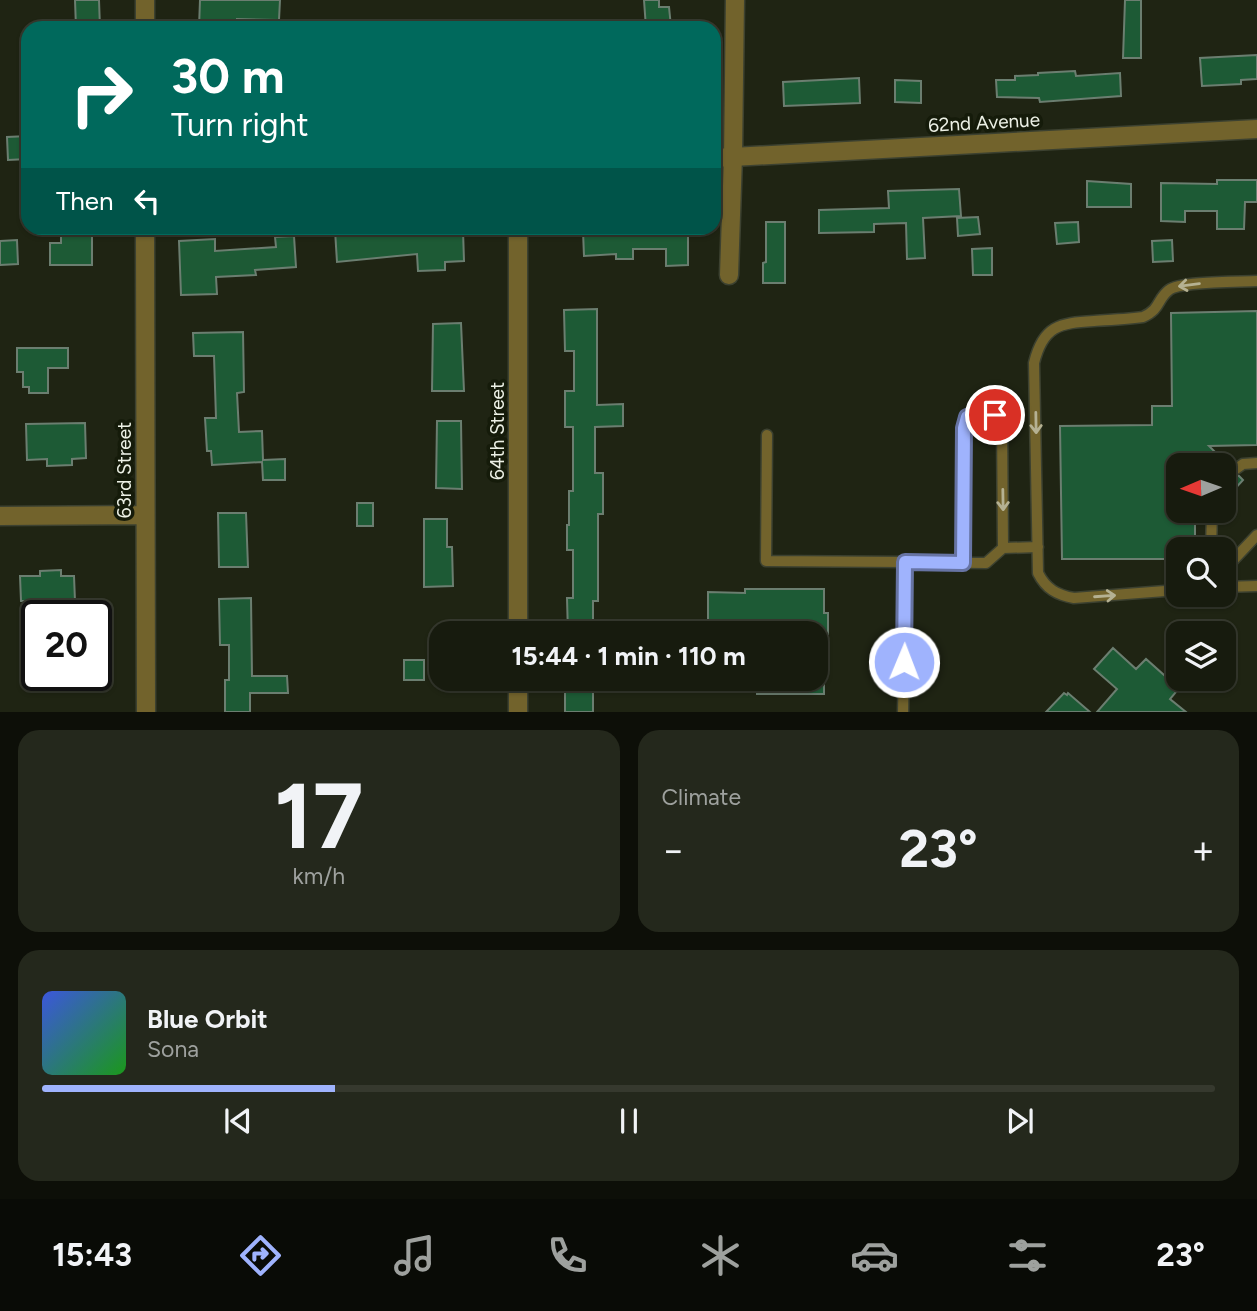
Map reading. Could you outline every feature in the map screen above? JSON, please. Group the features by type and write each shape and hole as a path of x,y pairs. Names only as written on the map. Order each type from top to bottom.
{"street":[{"path":"145,0 145,21"},
{"path":"729,275 736,0"},
{"name":"62nd Avenue","path":"721,157 1257,129"},
{"name":"63rd Street","path":"145,235 146,712"},
{"name":"64th Street","path":"518,235 518,621"},
{"path":"0,516 145,515"},
{"path":"518,691 518,712"}],"lane":[{"path":"1166,591 1074,598 1060,595 1048,587 1038,573 1034,363 1039,345 1050,331 1068,323 1143,317 1153,313 1169,290 1184,285 1257,281"},
{"path":"963,563 964,428 967,417 981,411 995,415 1002,421 1003,548"},
{"path":"767,435 766,561 986,563 1003,548 1038,547"},
{"path":"1236,469 1243,464 1257,463"},
{"path":"1236,557 1257,535"},
{"path":"903,712 905,562"},
{"path":"1236,587 1257,586"}],"building":[{"path":"75,0 99,0 100,21 76,21"},
{"path":"200,0 280,0 279,20 199,21"},
{"path":"644,0 659,0 659,7 669,7 670,21 646,21"},
{"path":"1125,0 1141,0 1141,58 1123,58"},
{"path":"1257,55 1257,79 1241,80 1241,84 1202,86 1200,58"},
{"path":"1075,71 1076,76 1120,73 1121,96 1040,102 1039,98 997,97 996,80 1015,80 1015,76 1038,73"},
{"path":"859,78 860,103 784,106 783,82"},
{"path":"895,80 921,81 921,103 895,102"},
{"path":"21,136 21,159 8,160 7,137"},
{"path":"1217,180 1257,180 1257,202 1245,202 1244,229 1217,229 1217,211 1185,211 1185,222 1161,221 1161,183 1217,184"},
{"path":"1087,181 1131,184 1131,207 1087,207"},
{"path":"959,189 961,216 923,218 925,258 907,259 906,223 874,224 874,232 819,233 819,210 889,208 888,191"},
{"path":"978,217 980,234 958,236 957,218"},
{"path":"766,222 785,222 785,283 763,283"},
{"path":"1078,222 1079,242 1057,244 1055,223"},
{"path":"61,235 92,235 92,265 50,265 50,243 61,243"},
{"path":"335,235 463,235 464,261 445,262 445,270 418,271 417,254 337,262"},
{"path":"583,235 688,235 688,265 666,266 666,249 633,249 633,259 616,259 616,254 584,256"},
{"path":"294,236 296,267 255,270 256,275 216,277 217,294 181,295 179,241 215,239 215,251 276,247 275,237"},
{"path":"17,240 18,264 0,265 0,241"},
{"path":"1172,240 1173,261 1153,262 1152,241"},
{"path":"992,248 992,275 973,275 972,249"},
{"path":"597,309 597,405 623,404 623,426 595,427 595,473 603,473 603,514 598,514 598,601 593,601 593,621 568,621 567,598 573,598 573,550 567,550 567,525 569,491 573,491 573,427 565,427 565,391 574,391 574,351 565,351 564,310"},
{"path":"1257,311 1257,445 1209,446 1216,453 1166,453 1166,523 1195,523 1195,537 1166,537 1166,559 1062,559 1060,426 1152,425 1152,406 1172,406 1171,313"},
{"path":"461,323 464,391 432,391 433,324"},
{"path":"243,332 244,392 237,393 239,432 262,431 263,460 285,459 285,480 263,480 262,462 212,465 211,451 207,451 205,418 216,418 214,356 194,356 193,333"},
{"path":"17,348 68,348 68,368 48,368 48,393 29,393 29,387 23,387 23,372 17,372"},
{"path":"437,421 461,421 462,489 436,488"},
{"path":"85,423 86,458 72,459 72,465 47,466 47,459 27,460 26,424"},
{"path":"1236,475 1243,480 1236,488"},
{"path":"357,503 373,503 373,526 357,526"},
{"path":"218,513 246,513 248,567 219,567"},
{"path":"424,519 447,519 447,547 452,547 453,586 424,587"},
{"path":"61,570 61,576 74,576 75,600 21,601 20,576 40,576 40,571"},
{"path":"745,589 824,589 824,613 828,613 828,621 708,621 708,592 745,593"},
{"path":"251,598 252,676 287,676 288,693 250,693 250,712 225,712 229,645 220,645 219,599"},
{"path":"1113,648 1136,669 1146,659 1166,677 1166,691 1176,692 1170,699 1186,712 1097,712 1117,689 1094,669"},
{"path":"404,660 424,660 424,680 404,680"},
{"path":"565,691 593,691 593,712 565,712"},
{"path":"757,691 824,691 824,694 757,694"},
{"path":"1064,693 1068,693 1090,712 1046,712"}],"route":[{"path":"904,662 905,562 963,563 964,428 967,417 981,411 995,415"}]}
